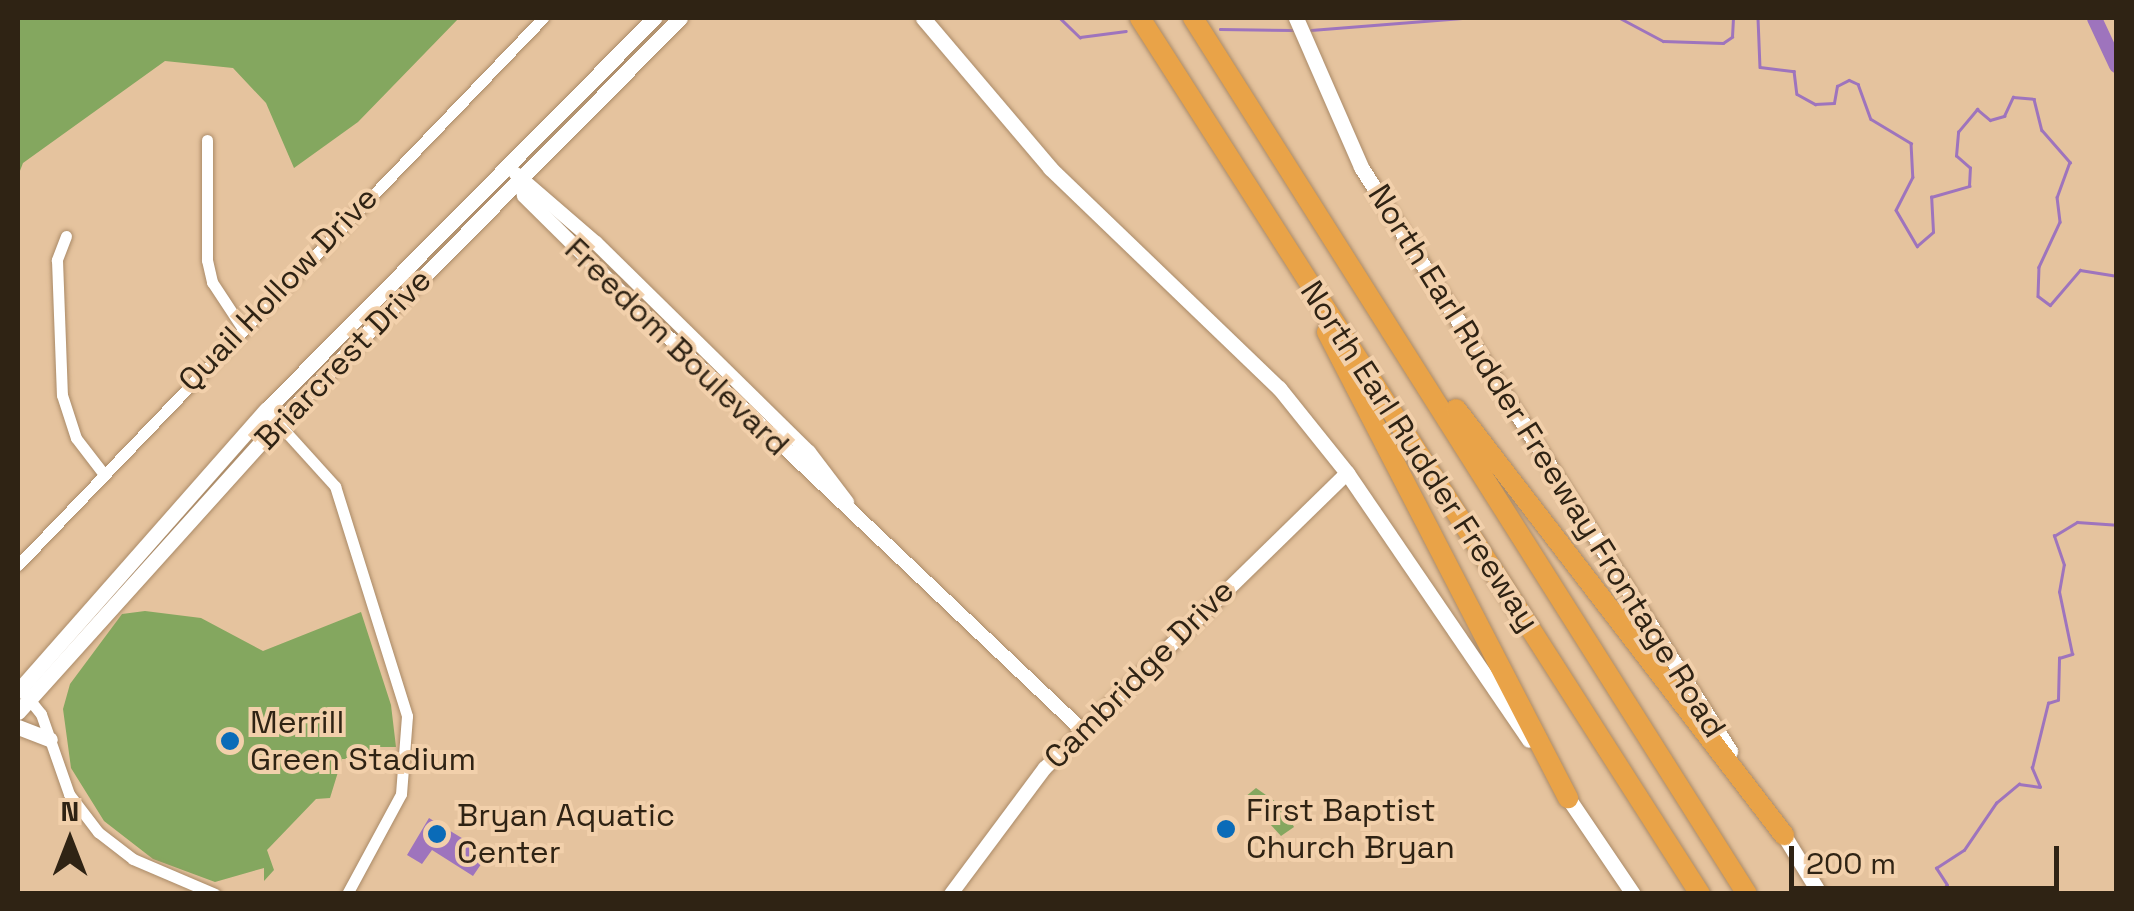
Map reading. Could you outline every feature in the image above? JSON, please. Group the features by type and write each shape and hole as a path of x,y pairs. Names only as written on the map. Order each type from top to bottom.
{"highway":[{"name":"North Earl Rudder Freeway","path":"1140,18 1304,280 1492,560 1700,894"},
{"name":"North Earl Rudder Freeway","path":"1192,18 1381,311 1746,894"},
{"path":"1304,280 1345,372 1568,798"},
{"path":"1381,311 1784,836"}],"main road":[{"name":"Briarcrest Drive","path":"18,712 21,692 266,410 654,18"},
{"name":"Briarcrest Drive","path":"21,692 279,422 680,18"},
{"path":"923,18 1050,168 1279,388 1347,473 1633,894"},
{"name":"North Earl Rudder Freeway Frontage Road","path":"1296,18 1370,183 1820,894"},
{"path":"18,727 50,739"}],"street":[{"name":"Quail Hollow Drive","path":"18,565 241,326 543,18"},
{"path":"207,140 206,260 212,282 241,326"},
{"name":"Freedom Boulevard","path":"508,166 640,286 763,407 835,479 848,503"},
{"name":"Freedom Boulevard","path":"520,178 524,196 628,299 823,490 848,503 1082,730"},
{"path":"66,236 57,260 62,395 76,438 103,473"},
{"path":"628,299 640,286"},
{"path":"685,354 696,342"},
{"path":"751,419 763,407"},
{"path":"266,410 335,486 407,716 401,794 347,894"},
{"name":"Cambridge Drive","path":"951,894 999,821 1082,730 1347,473"},
{"path":"21,692 50,739 69,794 98,832 133,859 215,894"}],"green space":[{"path":"18,18 459,18 358,122 294,168 266,103 233,68 165,61 23,163 18,176"},
{"name":"Merrill Green Stadium","path":"145,611 201,618 263,651 361,612 391,705 396,747 370,747 369,759 342,759 330,798 316,799 267,850 274,870 264,881 264,868 215,882 153,859 104,821 71,768 63,709 70,684 122,614"},
{"path":"1256,788 1283,807 1294,827 1281,836 1245,797"}],"shaded area":[{"name":"Bryan Aquatic Center","path":"429,818 488,854 473,876 432,850 422,864 407,855"}],"waterway":[{"path":"1060,18 1080,37 1126,31"},
{"path":"1311,30 1462,18"},
{"path":"1620,18 1663,41 1723,43 1732,37 1733,18"},
{"path":"1758,18 1760,67 1794,71 1797,94 1815,104 1834,103 1837,86 1849,80 1858,84 1871,119 1911,143 1913,177 1896,210 1917,246 1933,232 1931,197 1969,186 1970,168 1956,156 1958,132 1977,109 1990,120 2004,116 2013,97 2034,99 2042,130 2070,162 2057,197 2060,222 2039,267 2038,296 2050,305 2080,270 2116,276"},
{"path":"2094,18 2116,65"},
{"path":"1220,29 1293,30"},
{"path":"1937,894 1947,885 1936,868 1964,850 1996,803 2019,784 2040,787 2032,768 2048,703 2058,700 2059,658 2072,654 2059,592 2064,565 2054,536 2077,522 2116,525"}],"place":[{"name":"Merrill Green Stadium","path":"230,741"},
{"name":"First Baptist Church Bryan","path":"1226,829"},
{"name":"Bryan Aquatic Center","path":"437,834"}]}
